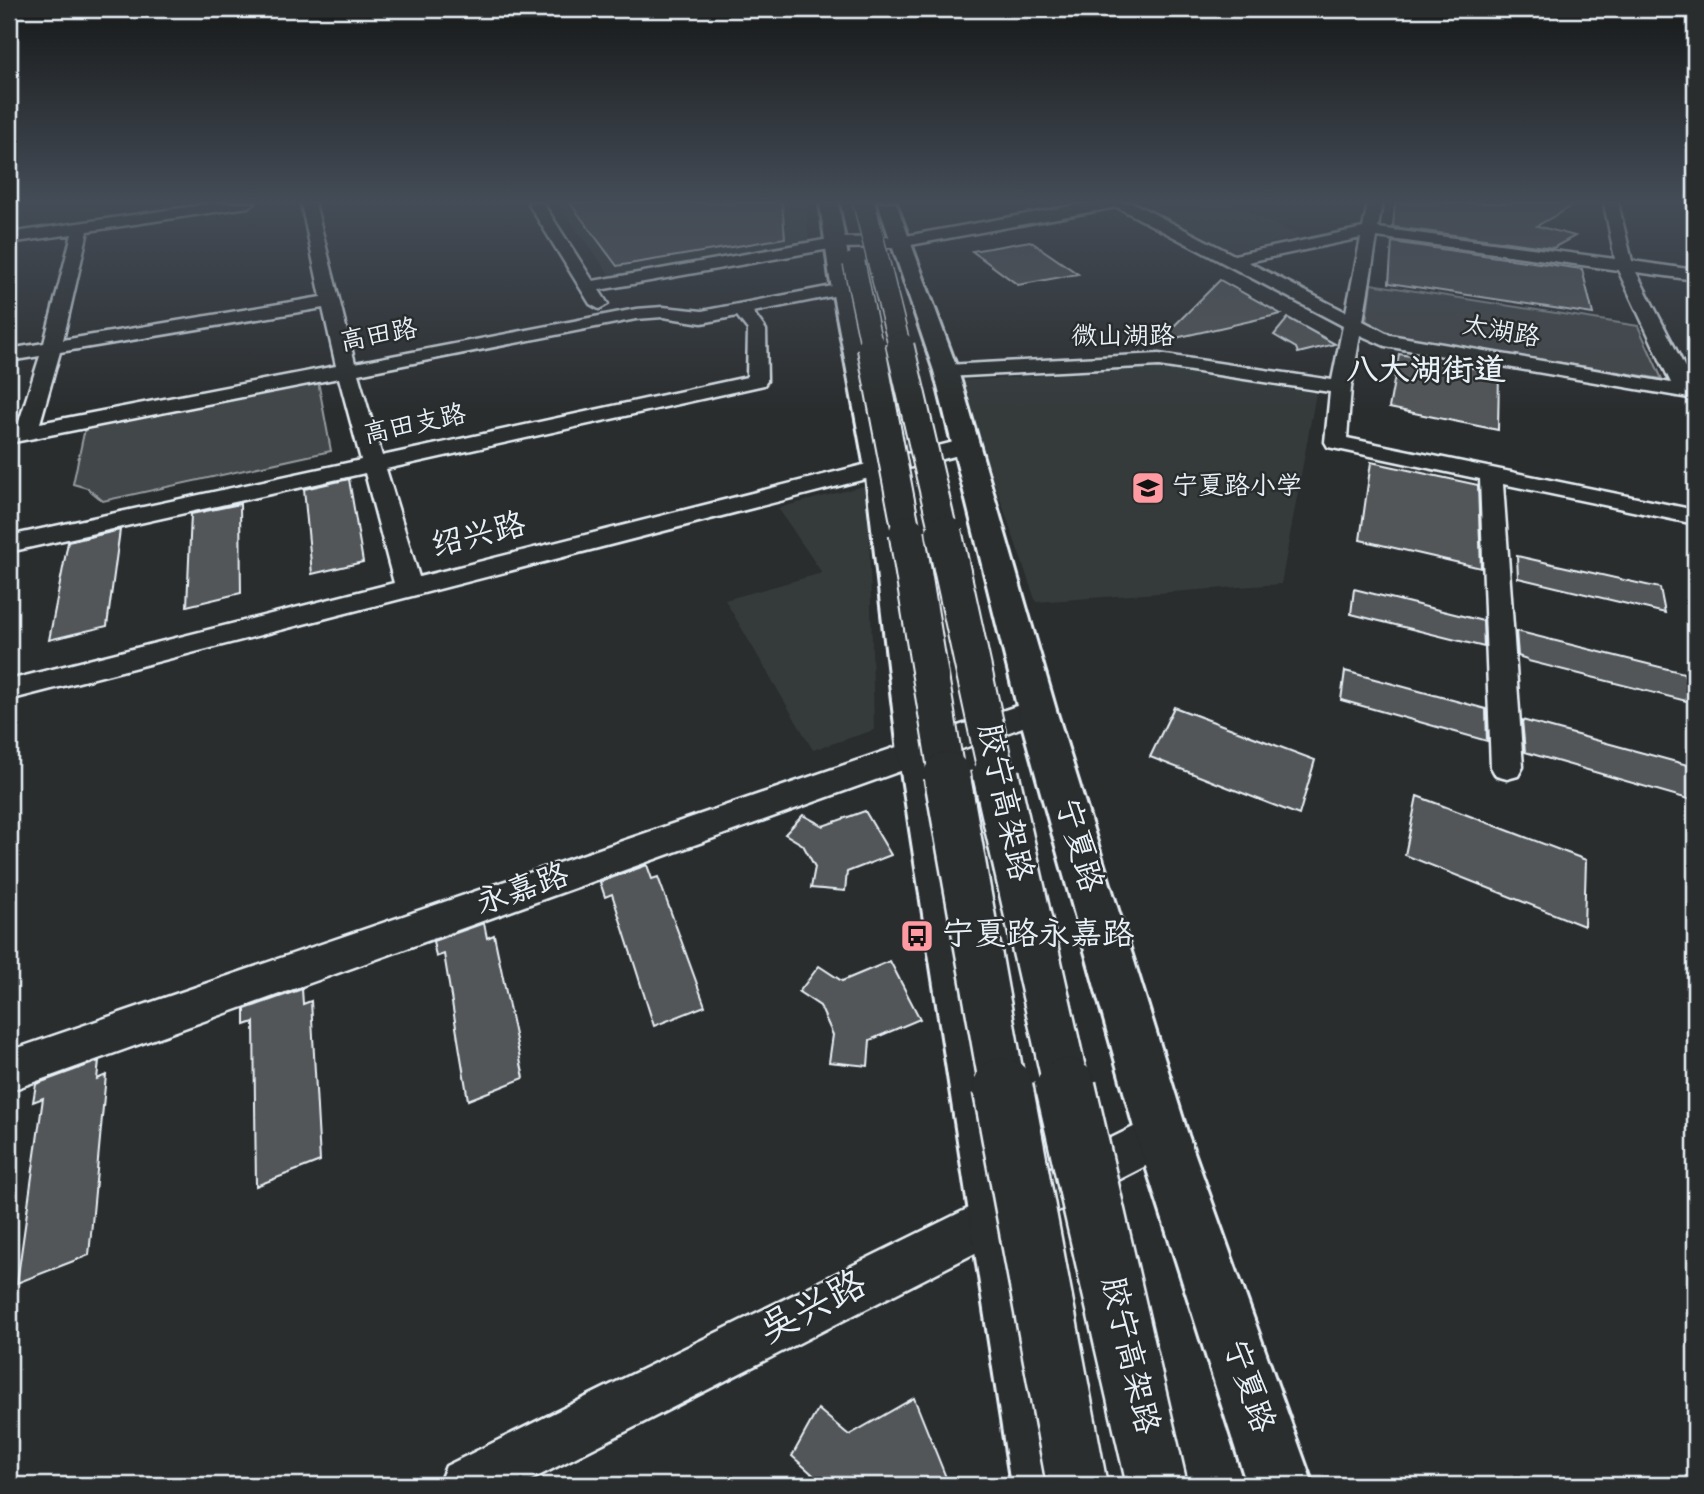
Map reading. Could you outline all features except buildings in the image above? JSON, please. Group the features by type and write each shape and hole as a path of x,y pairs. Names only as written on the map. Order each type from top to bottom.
{"main road":[{"path":"840,273 879,468 917,752 1044,1485"},
{"name":"胶宁高架路","path":"856,273 891,440 970,913 1077,1485"},
{"name":"胶宁高架路","path":"882,273 923,438 1024,902 1157,1485"},
{"name":"宁夏路","path":"911,273 946,371 1037,710 1162,1135 1280,1485"}],"street":[{"path":"18,434 52,348 70,273"},
{"path":"324,273 346,370 410,589"},
{"path":"580,273 609,320"},
{"path":"589,287 669,273"},
{"name":"太湖路","path":"1254,273 1385,340 1690,392"},
{"path":"1362,273 1341,388 1336,442 1695,517"},
{"path":"1629,273 1690,392"},
{"name":"高田路","path":"18,434 609,320 663,312 702,317 843,289"},
{"path":"9,355 331,301"},
{"name":"高田支路","path":"9,544 757,381 757,330 741,309"},
{"name":"微山湖路","path":"946,371 1159,360 1341,388"},
{"name":"绍兴路","path":"9,690 966,446"},
{"path":"1491,474 1507,767"},
{"name":"永嘉路","path":"9,1070 1037,710"},
{"name":"吴兴路","path":"466,1485 1162,1135"}],"shaded area":[{"path":"608,273 637,273 611,277"},
{"path":"1371,284 1638,326 1662,379 1389,335 1366,322"},
{"name":"宁夏路小学","path":"1159,368 1316,393 1281,584 1036,602 959,381"},
{"path":"318,381 331,451 103,501 87,488 73,484 85,428"},
{"path":"868,485 874,730 813,750 725,600 822,573 778,508"}],"place":[{"name":"宁夏路小学","path":"1148,488"},
{"name":"宁夏路永嘉路","path":"917,936"}],"district":[{"name":"八大湖街道","path":"1426,372"}]}
